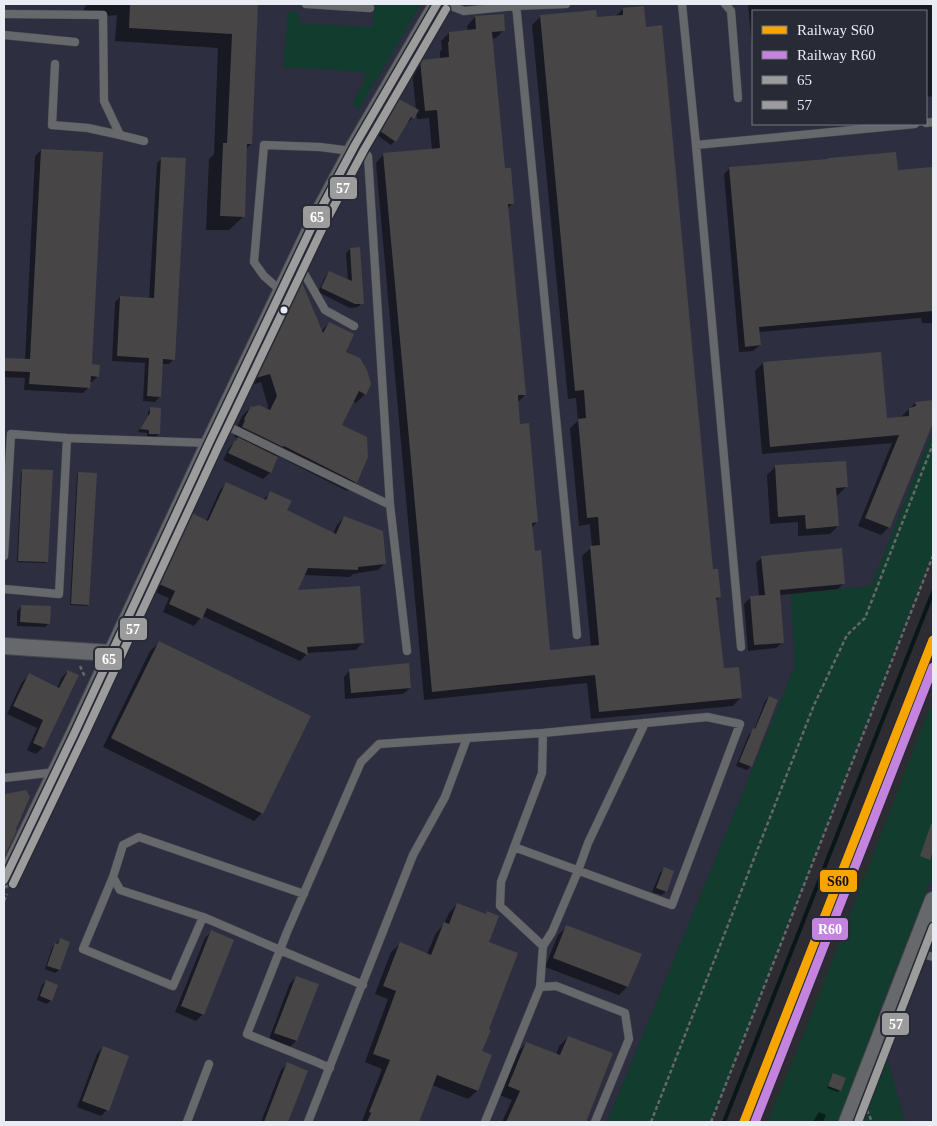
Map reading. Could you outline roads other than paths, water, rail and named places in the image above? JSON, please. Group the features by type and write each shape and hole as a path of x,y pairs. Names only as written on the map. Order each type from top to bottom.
{"street":[{"path":"4,880 316,218 353,148 437,4"},
{"path":"4,646 111,653"},
{"path":"847,1122 933,900"}],"lane":[{"path":"306,4 370,8"},
{"path":"446,4 464,11 516,5 566,4"},
{"path":"682,4 742,646"},
{"path":"725,4 731,11 738,98"},
{"path":"516,5 577,635"},
{"path":"4,14 103,15 104,101 120,135"},
{"path":"4,36 75,42"},
{"path":"55,64 52,126 88,128 144,141"},
{"path":"696,144 904,125"},
{"path":"281,290 264,276 254,262 264,146 353,148 368,156 390,505 407,651"},
{"path":"296,259 325,310 354,326"},
{"path":"219,422 390,505"},
{"path":"4,556 11,434 67,438 209,442"},
{"path":"4,589 59,594 67,438"},
{"path":"330,1068 247,1034 280,950 361,762 379,744 543,733 707,717 740,724 672,906 514,848"},
{"path":"485,1122 540,987 543,946 552,932 588,843 645,723"},
{"path":"543,733 542,773 501,882 500,906 543,946"},
{"path":"308,1122 414,855 445,797 467,738"},
{"path":"4,778 56,772"},
{"path":"203,917 173,986 83,949 112,877 122,845 139,837 304,894"},
{"path":"112,877 120,890 203,917 363,985"},
{"path":"913,950 933,957"},
{"path":"540,987 556,986 625,1013 629,1039 595,1122"},
{"path":"187,1122 210,1064"}],"waterway":[{"path":"724,1122 933,592"}],"rail line":[{"name":"S60","path":"744,1122 933,640"},
{"name":"R60","path":"755,1122 933,667"}]}
